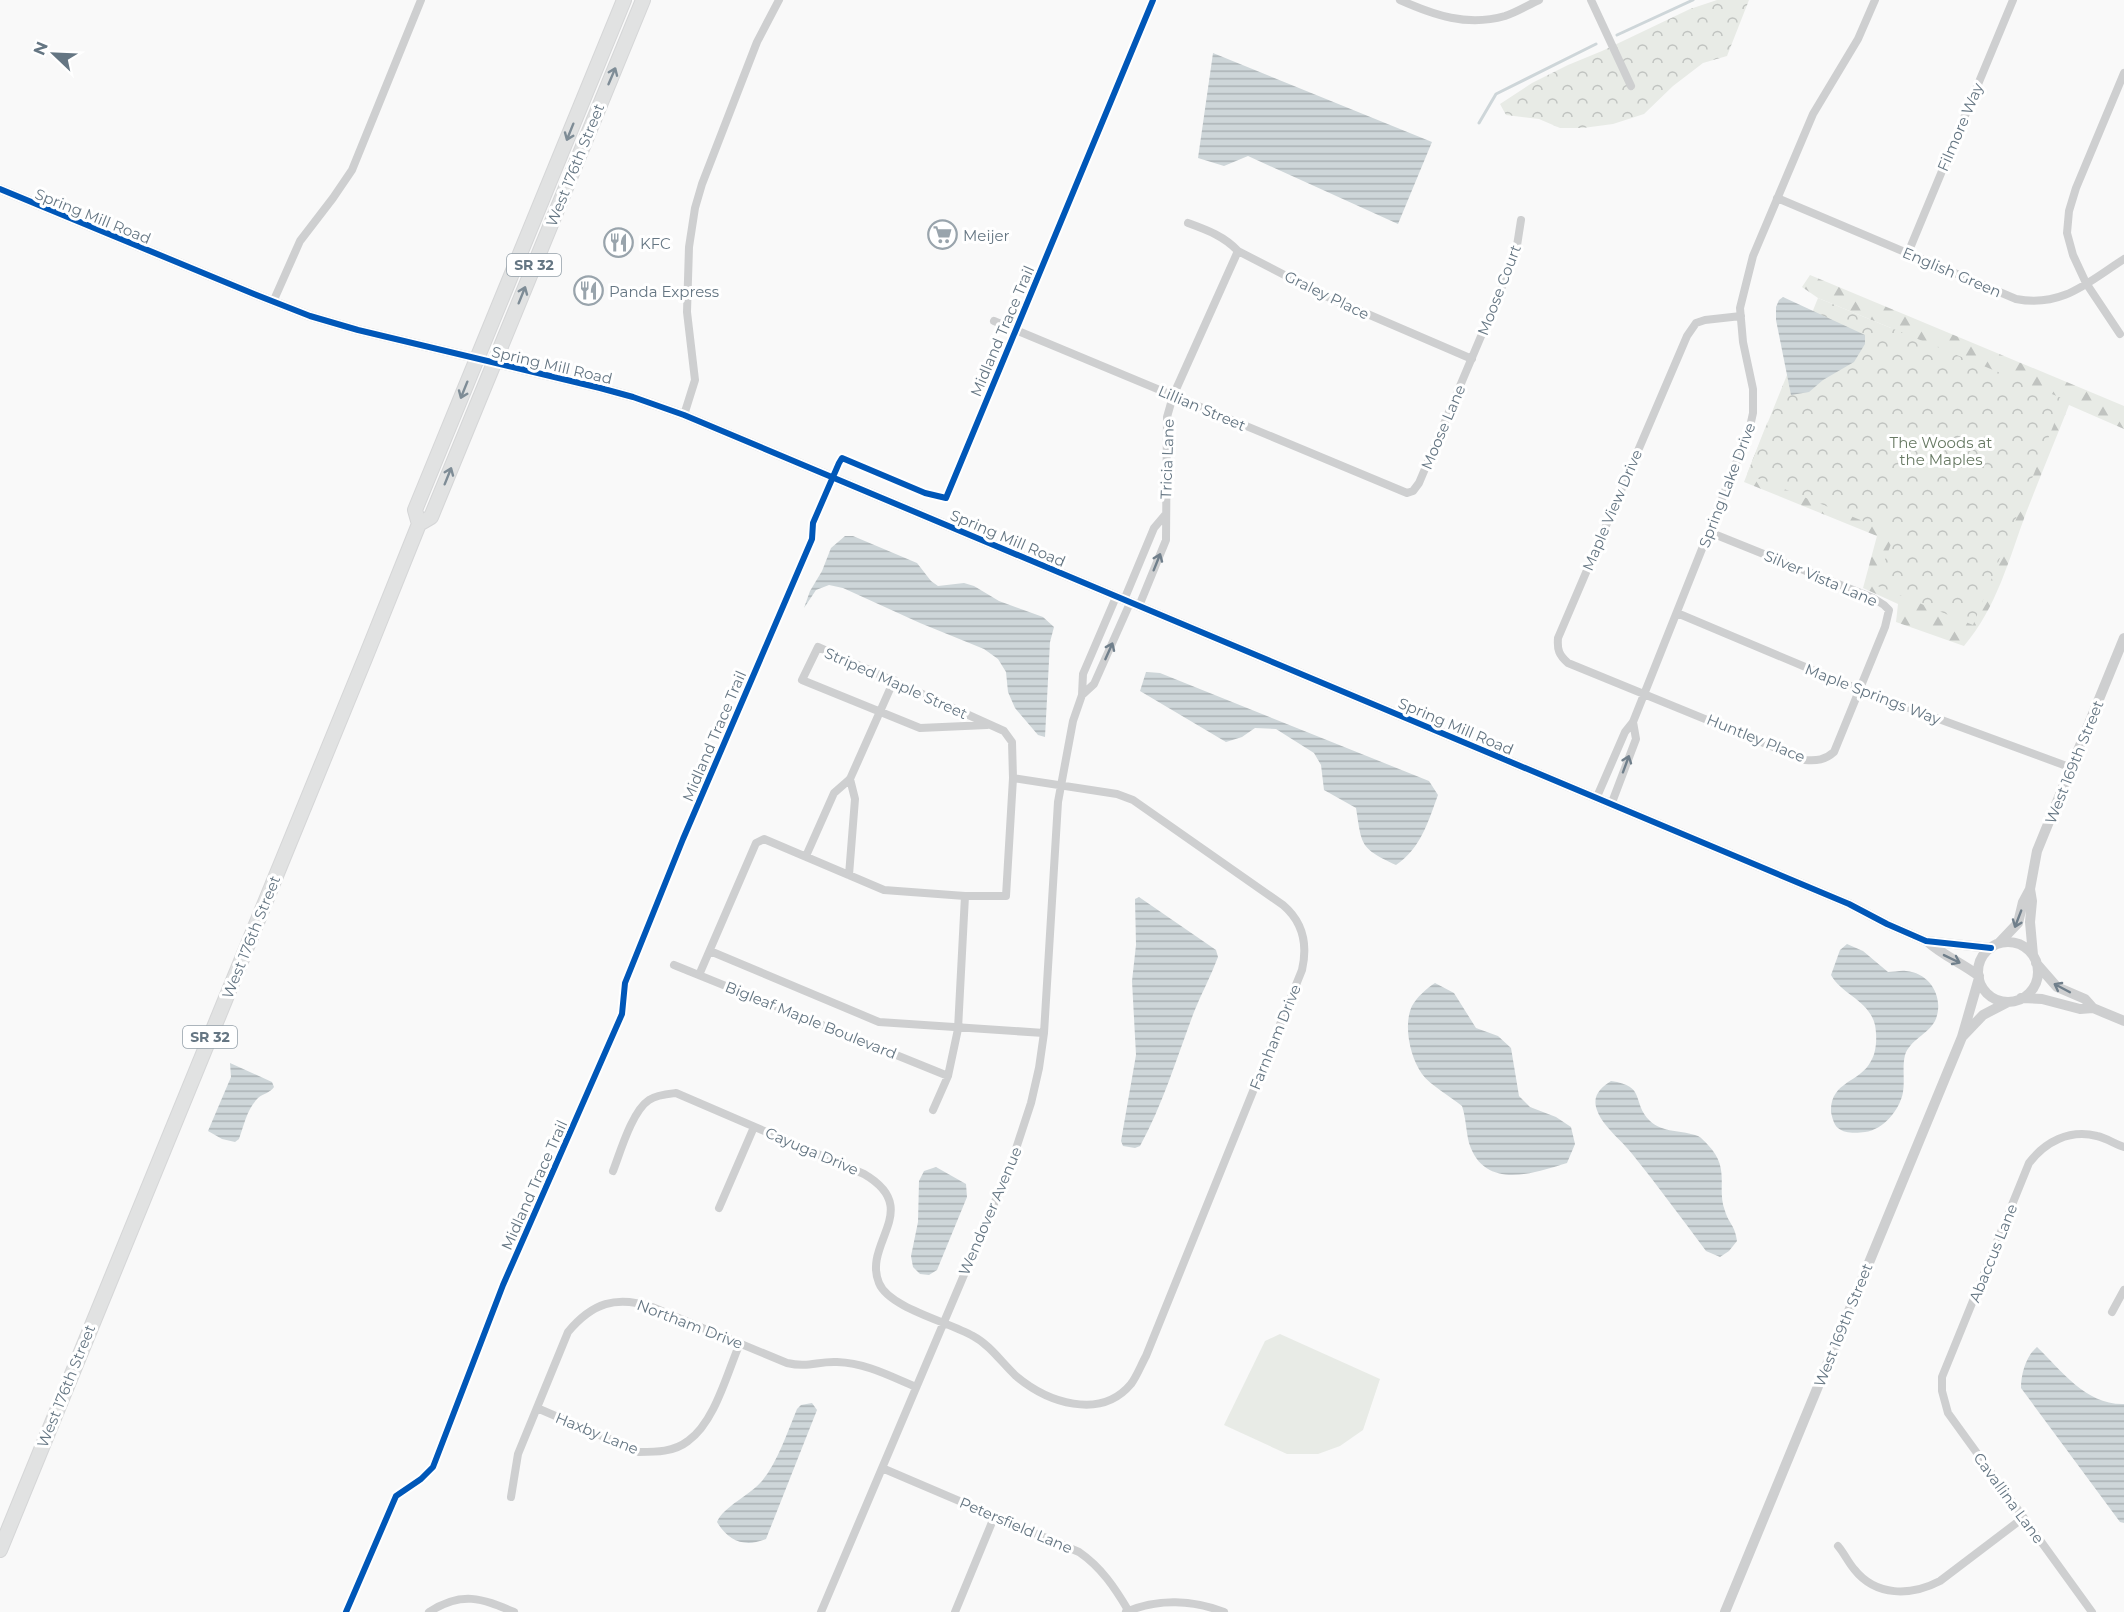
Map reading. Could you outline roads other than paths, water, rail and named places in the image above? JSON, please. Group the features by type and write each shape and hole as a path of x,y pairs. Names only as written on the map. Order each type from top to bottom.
{"main road":[{"name":"West 176th Street","path":"0,1550 366,656 419,524 415,510 624,0"},
{"name":"West 176th Street","path":"419,524 431,517 643,0"}],"street":[{"path":"273,302 300,241 352,170 422,0"},
{"path":"684,415 694,380 687,312 689,247 695,208 702,184 757,42 779,0"},
{"path":"1400,0 1444,17 1463,21 1486,20 1506,15 1539,0"},
{"path":"1591,0 1631,86"},
{"name":"Spring Lake Drive","path":"1596,799 1625,732 1634,722 1749,431 1753,413 1753,389 1743,342 1740,308 1753,256 1813,114 1858,39 1875,0"},
{"name":"Filmore Way","path":"1908,253 2013,0"},
{"path":"2120,334 2086,283 2073,255 2067,233 2068,212 2076,188 2124,73"},
{"name":"Spring Mill Road","path":"0,189 273,302 333,323 633,397 684,415 1849,904 1887,924 1926,940 1995,946"},
{"name":"English Green","path":"1777,198 2016,299 2031,302 2046,302 2060,298 2124,259"},
{"name":"Moose Court","path":"1472,359 1516,252 1521,220"},
{"name":"Graley Place","path":"1188,223 1219,235 1238,251 1321,294 1472,359"},
{"name":"Tricia Lane","path":"1127,602 1154,528 1165,515 1167,417 1173,396 1238,251"},
{"name":"Maple View Drive","path":"1645,693 1568,663 1560,655 1557,646 1558,638 1687,336 1696,323 1741,316"},
{"name":"Lillian Street","path":"994,321 1398,491 1410,493"},
{"name":"Moose Lane","path":"1410,493 1419,483 1472,359"},
{"path":"1082,695 1083,674 1166,540 1165,515"},
{"name":"Silver Vista Lane","path":"1709,532 1873,598 1884,605 1889,614 1861,688"},
{"name":"Wendover Avenue","path":"821,1612 1011,1164 1031,1103 1044,1033 1060,785 1073,720 1082,695 1094,684 1127,602"},
{"name":"Maple Springs Way","path":"1677,613 1861,688 2072,768"},
{"name":"West 169th Street","path":"1995,946 2018,923 2030,888 2037,851 2124,638"},
{"name":"Striped Maple Street","path":"987,724 920,728 802,680 818,647 1004,731 1012,742 1013,778"},
{"path":"806,856 834,793 850,779 894,681"},
{"name":"Huntley Place","path":"1645,693 1805,760 1815,761 1829,757 1834,752 1861,688"},
{"path":"1611,805 1635,739 1634,722"},
{"path":"699,975 756,843 764,839 884,890 965,896 1006,896 1013,778 1060,785"},
{"path":"849,875 855,799 850,779"},
{"name":"Farnham Drive","path":"1060,785 1117,794 1133,800 1292,913 1299,922 1303,935 1305,958 1146,1356 1132,1383 1111,1399"},
{"name":"West 169th Street","path":"2030,888 2032,901 2030,922 2035,959"},
{"path":"933,1110 948,1076 958,1029 965,896"},
{"name":"Spring Mill Road","path":"1926,940 1938,951 1965,965 1979,977"},
{"path":"2093,1008 2080,1009 2042,999 2021,998 2008,1002 1997,1000 1982,987 1979,977 1981,959 1995,946 2014,942 2023,946 2057,987 2085,999 2093,1008 2124,1021"},
{"name":"Bigleaf Maple Boulevard","path":"710,951 879,1022 1044,1033"},
{"path":"2021,998 2032,989 2037,980 2035,959"},
{"name":"Bigleaf Maple Boulevard","path":"674,965 948,1076"},
{"name":"West 169th Street","path":"1725,1612 1962,1037 1979,977"},
{"name":"West 169th Street","path":"1962,1037 1983,1015 2008,1002"},
{"name":"Cayuga Drive","path":"613,1171 636,1116 647,1101 676,1093 864,1174 876,1181 885,1191 891,1209 889,1226 877,1254 878,1282 895,1302 981,1341 1017,1376 1035,1390 1055,1400 1088,1405 1111,1399"},
{"path":"719,1208 754,1126"},
{"name":"Abaccus Lane","path":"1942,1377 2029,1163 2037,1153 2056,1138 2097,1136 2124,1148"},
{"path":"2112,1312 2124,1290"},
{"name":"Northam Drive","path":"511,1497 518,1454 568,1332 579,1320 603,1306 616,1302 632,1300 786,1363 802,1366 834,1362 861,1364 916,1387"},
{"name":"Haxby Lane","path":"537,1408 639,1452 674,1449 688,1442 702,1427 711,1412 740,1343"},
{"name":"Cavallina Lane","path":"1942,1377 1942,1391 1948,1413 2092,1612"},
{"name":"Petersfield Lane","path":"882,1468 1061,1543 1086,1557 1102,1571 1127,1611"},
{"path":"955,1612 995,1515"},
{"path":"1838,1546 1856,1571 1870,1582 1882,1589 1897,1592 1912,1591 1940,1581 2023,1518"},
{"path":"429,1612 447,1602 469,1598 485,1600 514,1612"},
{"path":"1127,1611 1152,1604 1181,1602 1210,1606 1224,1612"}],"waterway":[{"path":"1617,35 1693,0"},
{"path":"1479,123 1496,94 1596,44"}],"place":[{"name":"Meijer","path":"942,235"},
{"name":"KFC","path":"619,243"},
{"name":"Panda Express","path":"588,291"}],"park label":[{"name":"The Woods at the Maples","path":"1941,450"}]}
